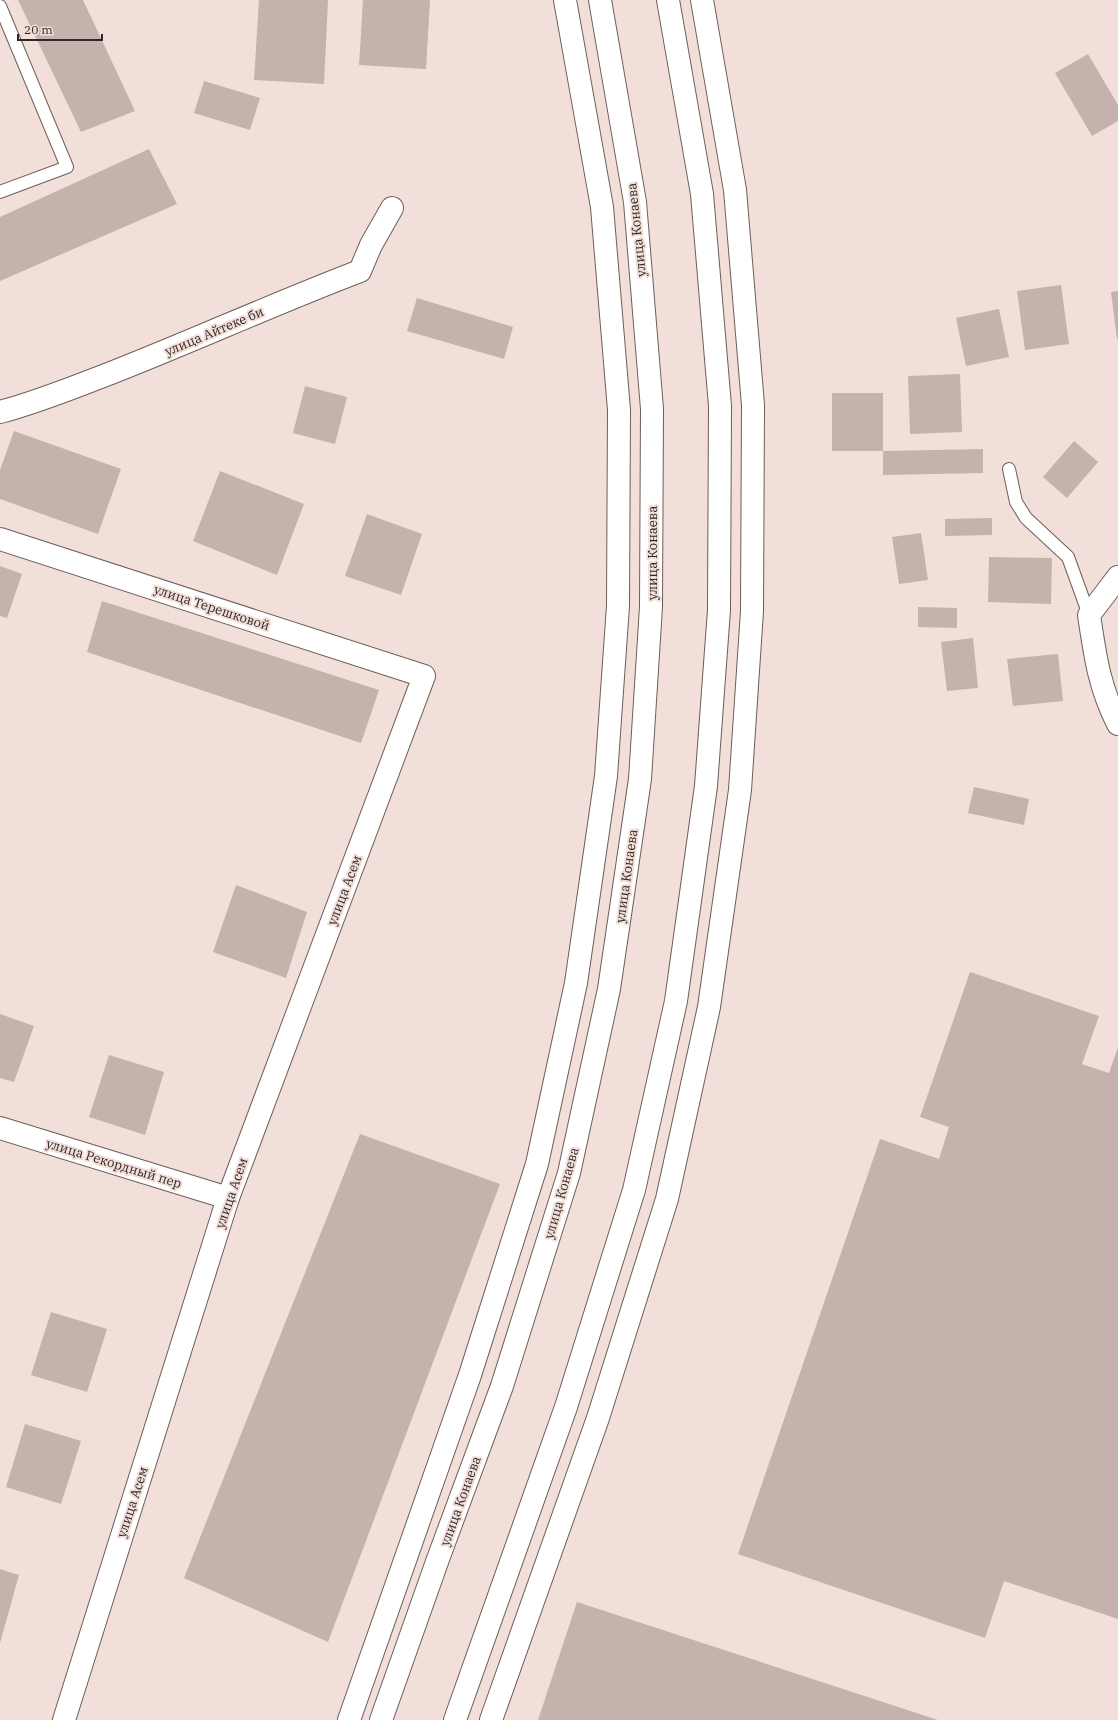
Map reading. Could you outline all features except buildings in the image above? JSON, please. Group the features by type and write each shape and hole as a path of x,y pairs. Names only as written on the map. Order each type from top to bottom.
{"main road":[{"path":"349,1720 470,1376 537,1164 576,983 606,776 618,606 619,410 602,207 565,0"},
{"name":"улица Конаева","path":"381,1720 438,1559 502,1386 569,1173 609,989 640,779 651,607 652,409 635,202 600,0"},
{"path":"455,1720 566,1407 634,1190 676,1001 706,786 719,610 720,406 702,194 668,0"},
{"path":"491,1720 598,1418 667,1199 709,1007 740,790 752,611 753,405 735,190 702,0"},
{"name":"улица Айтеке би","path":"0,412 32,404 170,350 306,291 360,270 371,245 392,208"},
{"name":"улица Терешковой","path":"0,539 424,676"},
{"path":"1118,577 1090,615 1097,671 1107,701 1118,724"},
{"name":"улица Асем","path":"64,1720 228,1198 424,676"},
{"name":"улица Рекордный пер","path":"0,1128 228,1198"}],"lane":[{"path":"0,6 67,167 0,192"},
{"path":"1009,469 1016,502 1026,518 1068,557 1090,615"}]}
